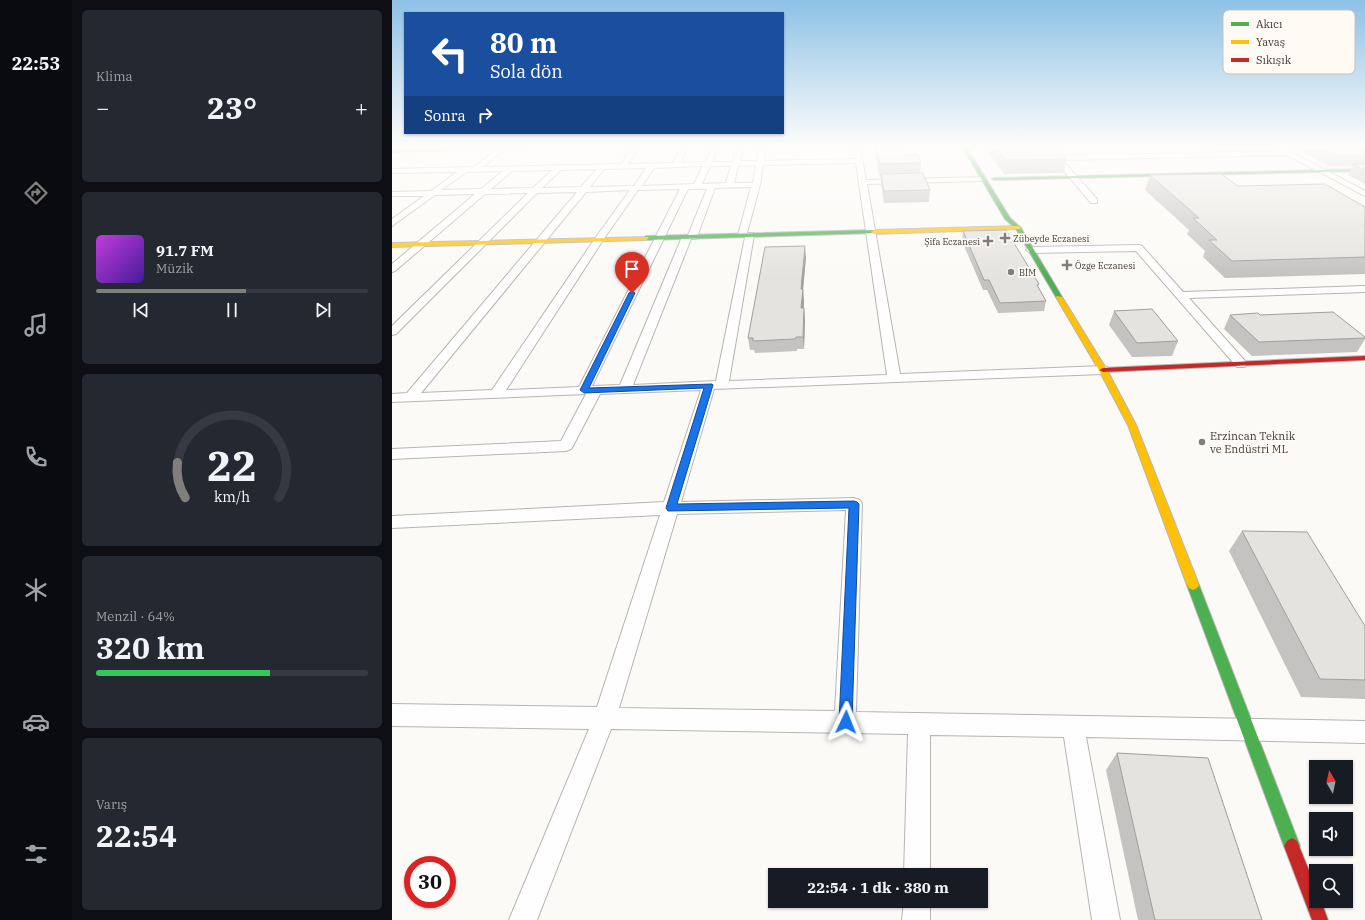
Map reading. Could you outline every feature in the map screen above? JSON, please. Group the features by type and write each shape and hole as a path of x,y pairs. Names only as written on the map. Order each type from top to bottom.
{"street":[{"path":"392,223 436,191"},
{"path":"392,332 533,191"},
{"path":"392,194 536,191"},
{"path":"411,397 583,191"},
{"path":"496,394 599,239 634,191"},
{"path":"392,454 566,446 590,390 683,191"},
{"path":"625,389 710,191"},
{"path":"523,920 605,718 671,508 716,385 755,191"},
{"path":"864,191 894,378"},
{"path":"990,191 1008,219 1018,228 1032,250 1103,370 1132,425 1320,920"},
{"path":"1002,191 1005,196"},
{"path":"1085,191 1094,201"},
{"path":"392,269 482,192"},
{"path":"1016,213 1020,219 1018,228"},
{"path":"392,245 1018,228"},
{"path":"1032,250 1139,248 1242,364"},
{"path":"1181,295 1365,289"},
{"path":"392,398 1103,370 1365,358"},
{"path":"392,522 671,508 854,504 846,722"},
{"path":"392,715 1365,732"},
{"path":"917,868 919,724"},
{"path":"1073,726 1106,920"},
{"path":"916,920 917,908"}],"building":[{"path":"1168,191 1337,191 1365,207 1365,257 1232,261 1209,240 1217,240 1193,218 1199,218"},
{"path":"1006,230 1039,284 1037,285 1046,301 1000,303 989,280 984,280 963,231"},
{"path":"805,246 801,289 803,289 801,308 804,308 803,337 796,337 795,339 753,341 753,338 748,338 765,247"},
{"path":"1152,309 1178,341 1137,343 1114,311"},
{"path":"1333,312 1365,338 1259,342 1230,315 1258,313 1260,315"},
{"path":"1242,531 1307,532 1365,626 1365,680 1320,679"},
{"path":"1117,753 1208,758 1262,920 1155,920"}],"traffic: fast":[{"path":"991,191 1008,219 1018,228 1059,297"},
{"path":"646,238 874,232"},
{"path":"1193,585 1292,846"}],"traffic: slow":[{"path":"874,232 1018,228"},
{"path":"392,245 646,238"},
{"path":"1059,297 1103,370 1132,425 1193,585"}],"traffic: jam":[{"path":"1103,370 1365,358"},
{"path":"1292,846 1320,920"}],"place":[{"name":"Zübeyde Eczanesi","path":"1005,238"},
{"name":"Şifa Eczanesi","path":"988,241"},
{"name":"Özge Eczanesi","path":"1067,265"},
{"name":"BİM","path":"1011,272"},
{"name":"Erzincan Teknik ve Endüstri ML","path":"1202,442"}],"route":[{"path":"632,293 584,390 709,385 671,508 854,504 846,722"}]}
